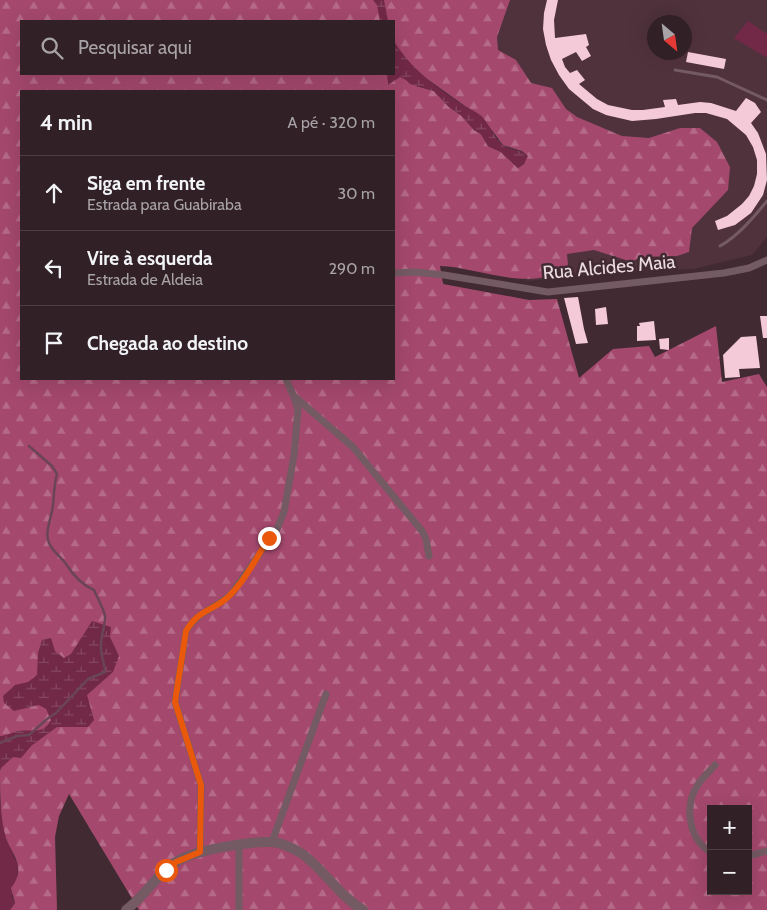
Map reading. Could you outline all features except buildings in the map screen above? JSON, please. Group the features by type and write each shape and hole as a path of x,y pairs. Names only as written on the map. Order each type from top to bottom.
{"main road":[{"path":"126,910 176,862 200,852 272,842 288,846 302,854 336,889 355,906 363,910"}],"street":[{"name":"Rua Alcides Maia","path":"395,273 415,272 444,275 548,292 724,273 748,268 767,260"},
{"path":"200,852 201,785 175,702 186,631 190,623 201,613 221,602 232,593 277,529 281,520 296,438 298,410 286,380"},
{"path":"294,397 353,447 422,532 426,540 428,556"},
{"path":"272,842 326,694"},
{"path":"708,850 700,844 694,836 690,812 696,787 715,766"},
{"path":"239,846 239,910"},
{"path":"752,855 767,851"}],"lane":[{"path":"674,70 717,77 765,96 767,100"},
{"path":"720,246 739,232 767,201"}],"shaded area":[{"path":"486,0 767,0 767,237 752,255 693,269 632,271 527,281 507,240"}],"green space":[{"path":"0,0 510,0 497,37 498,50 516,60 531,83 552,88 566,109 577,117 622,136 649,138 680,128 700,128 717,142 730,167 728,190 692,228 689,252 677,256 640,257 632,262 594,250 567,254 568,265 554,274 539,278 523,279 440,266 443,284 529,300 557,299 579,378 613,349 649,346 655,357 716,326 722,382 759,374 767,387 767,910 139,910 69,794 59,816 55,837 57,910 10,910 15,903 11,888 17,878 18,867 4,830 0,771 1,767 13,757 21,757 31,746 31,731 18,731 0,736","holes":["423,76 481,116 503,145 522,151 527,155 524,164 518,168 501,152 488,146 481,134 474,130 462,116 449,107 434,91 416,86"]},
{"path":"373,0 384,0 388,20 380,20 377,5"},
{"path":"748,21 767,34 767,58 734,38"},
{"path":"395,42 408,60 425,77 480,115 503,145 528,156 524,164 518,168 501,152 488,146 481,134 474,130 462,116 449,107 434,91 410,84 400,77 388,85 387,75 395,75"},
{"path":"92,621 111,627 110,637 119,656 113,672 87,695 94,720 88,727 57,727 31,746 21,758 13,757 0,769 0,736 19,731 41,730 51,720 46,709 39,705 14,711 4,703 3,696 15,685 28,682 37,675 38,653 42,640 51,638 55,651 64,658 71,654"},
{"path":"0,802 6,837 18,866 17,881 12,896 15,903 10,910 0,910"}],"waterway":[{"path":"0,743 17,736 29,735 56,713 88,679 105,672 101,644 105,619 102,607 94,590 78,579 49,543 48,529 57,474 52,466 29,446"}],"route":[{"path":"166,870 187,856 200,852 201,785 175,702 186,631 190,623 201,613 221,602 232,593 269,538"}]}
